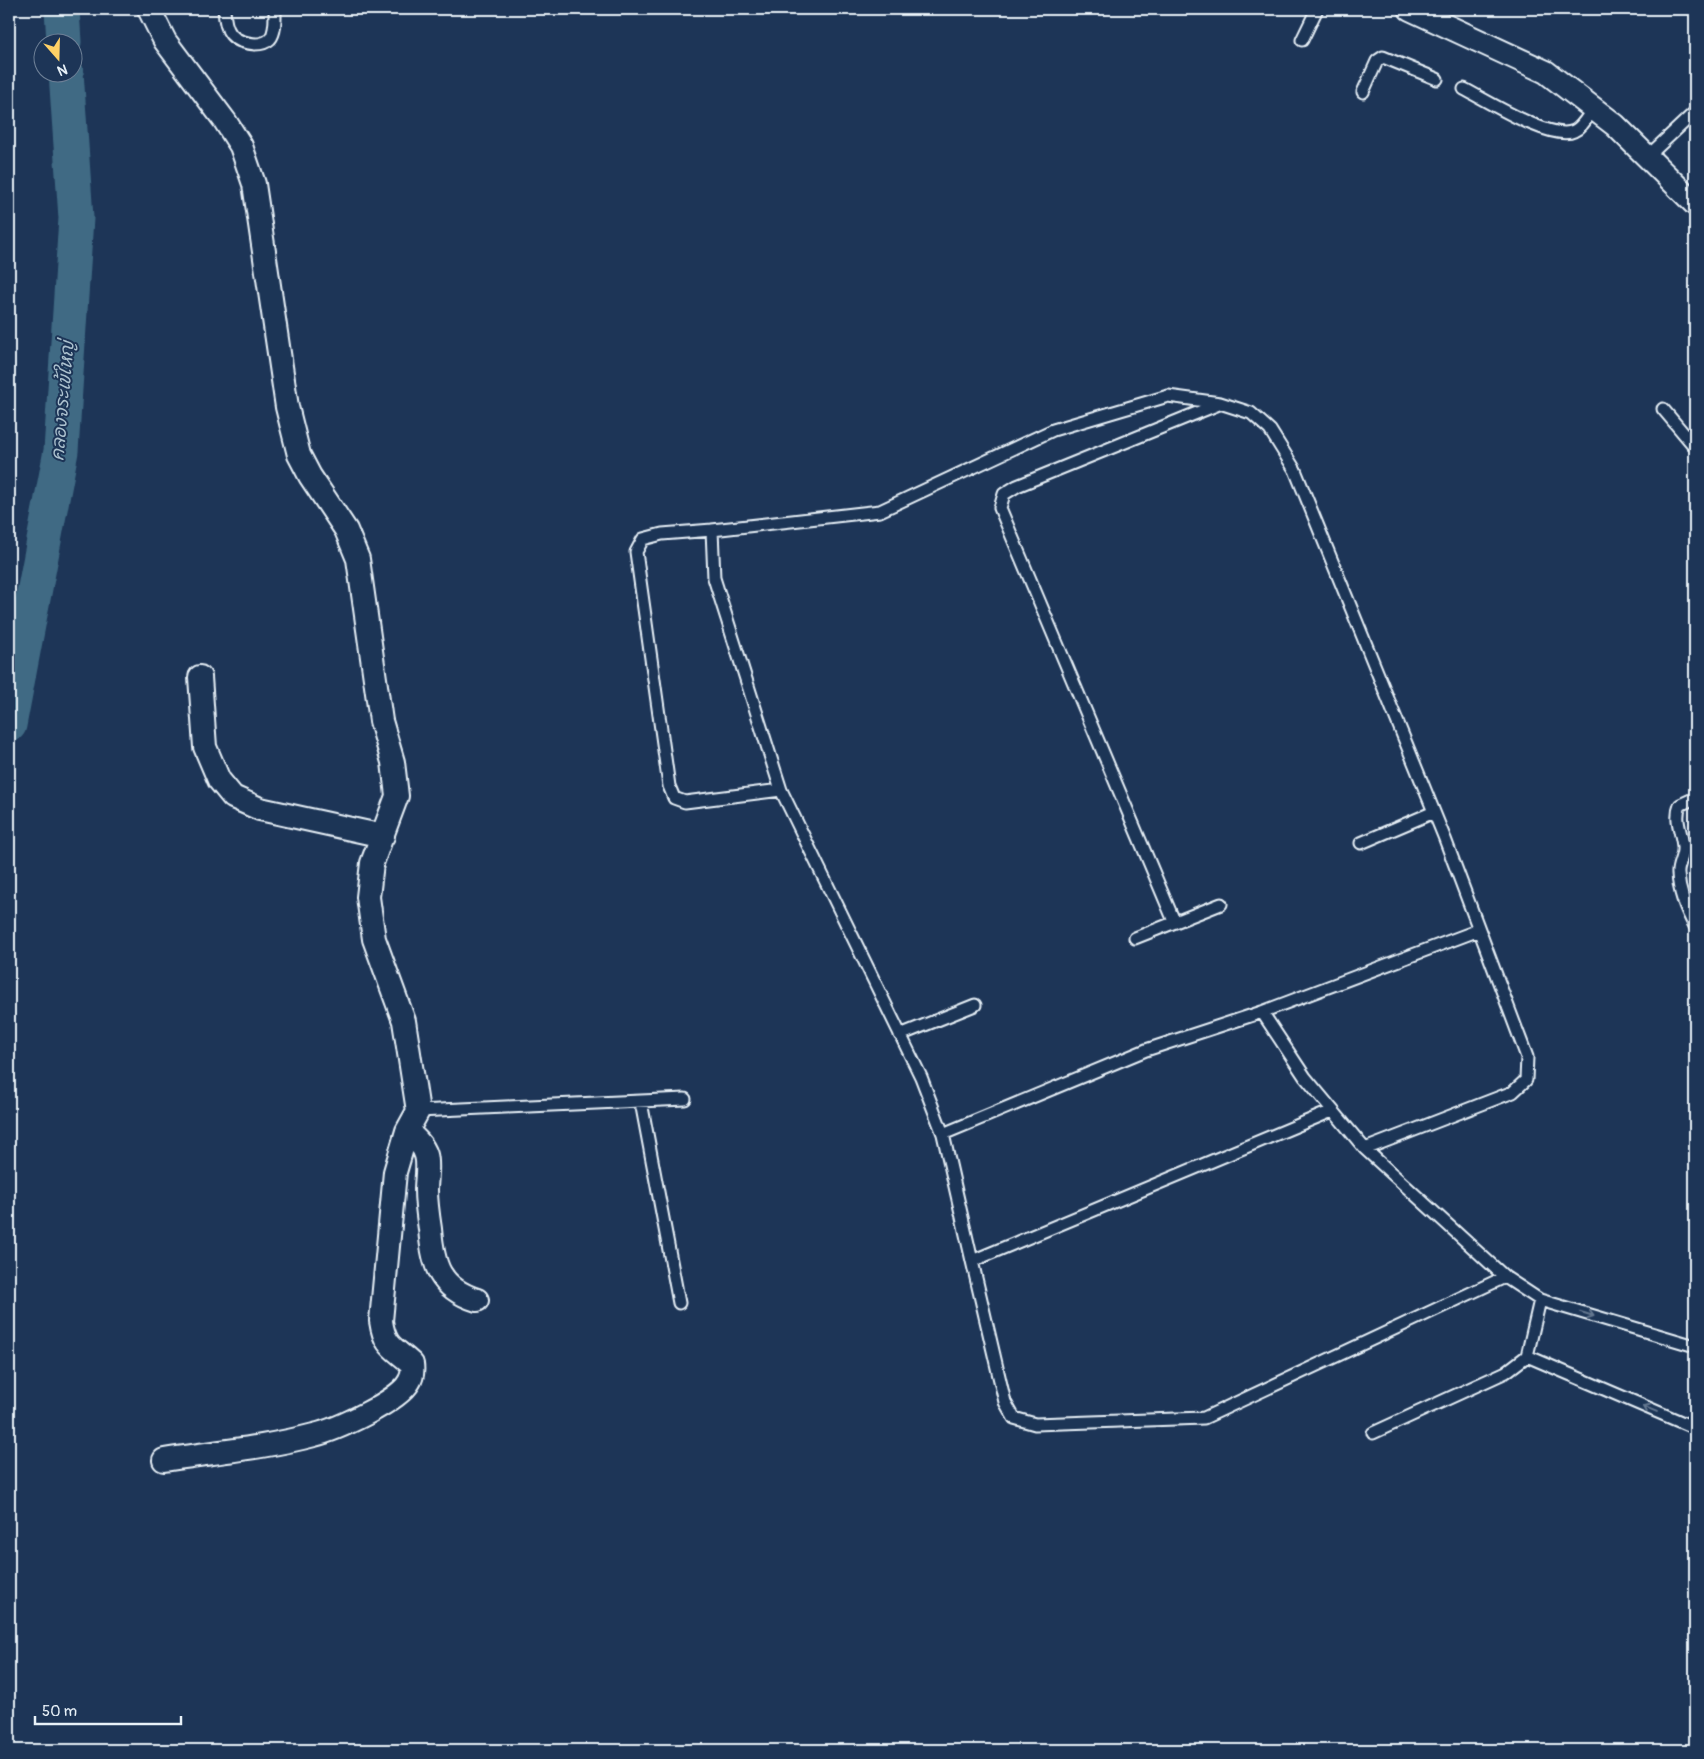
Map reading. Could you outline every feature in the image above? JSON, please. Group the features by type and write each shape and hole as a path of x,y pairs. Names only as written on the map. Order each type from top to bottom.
{"street":[{"path":"149,9 165,41 180,64 225,121 240,146 254,184 287,407 299,455 310,476 346,530 358,559 381,722 394,762 397,796 372,863 368,896 374,940 404,1020 418,1111 407,1131 395,1172 381,1321 383,1336 389,1347 412,1364 413,1372 409,1383 396,1396 354,1420 316,1435 164,1460"},
{"path":"1410,9 1546,72 1594,108 1695,204"},
{"path":"200,677 205,747 219,780 233,797 260,809 383,836"},
{"path":"407,1131 420,1143 427,1156 426,1192 432,1254 437,1270 447,1283 461,1295 477,1300"}],"lane":[{"path":"224,9 225,25 232,37 242,42 260,44 269,40 274,31 275,9"},
{"path":"1302,40 1317,9"},
{"path":"1363,92 1377,61 1383,57 1437,79"},
{"path":"1464,89 1548,131 1565,134 1581,125 1594,108"},
{"path":"1647,157 1695,112"},
{"path":"781,790 685,802 674,798 669,786 636,552 643,540 662,534 880,511 1053,430 1168,396 1220,403 1251,413 1270,430 1295,470 1434,812 1527,1057 1526,1080 1513,1092 1365,1149"},
{"path":"1174,920 1000,508 1004,494 1017,486 1220,403"},
{"path":"1663,409 1695,447"},
{"path":"712,530 714,578 781,790 921,1077 943,1134 1006,1402 1014,1418 1035,1424 1204,1418 1505,1277"},
{"path":"1695,798 1680,805 1676,813 1683,845 1683,858 1678,872 1686,909 1695,926"},
{"path":"1361,843 1434,812"},
{"path":"1135,938 1174,920 1221,904"},
{"path":"943,1134 1146,1050 1262,1012 1479,930"},
{"path":"900,1035 975,1005"},
{"path":"1262,1012 1305,1077 1365,1149 1505,1277 1540,1300 1695,1346"},
{"path":"418,1111 685,1099"},
{"path":"642,1102 680,1304"},
{"path":"972,1261 1332,1110"},
{"path":"1373,1433 1506,1372 1527,1356 1540,1300"},
{"path":"1527,1356 1695,1428"}],"waterway":[{"name":"คลองจระเข้ใหญ่","path":"62,9 63,32"},
{"name":"คลองจระเข้ใหญ่","path":"9,725 61,451 76,218 67,82"}]}
